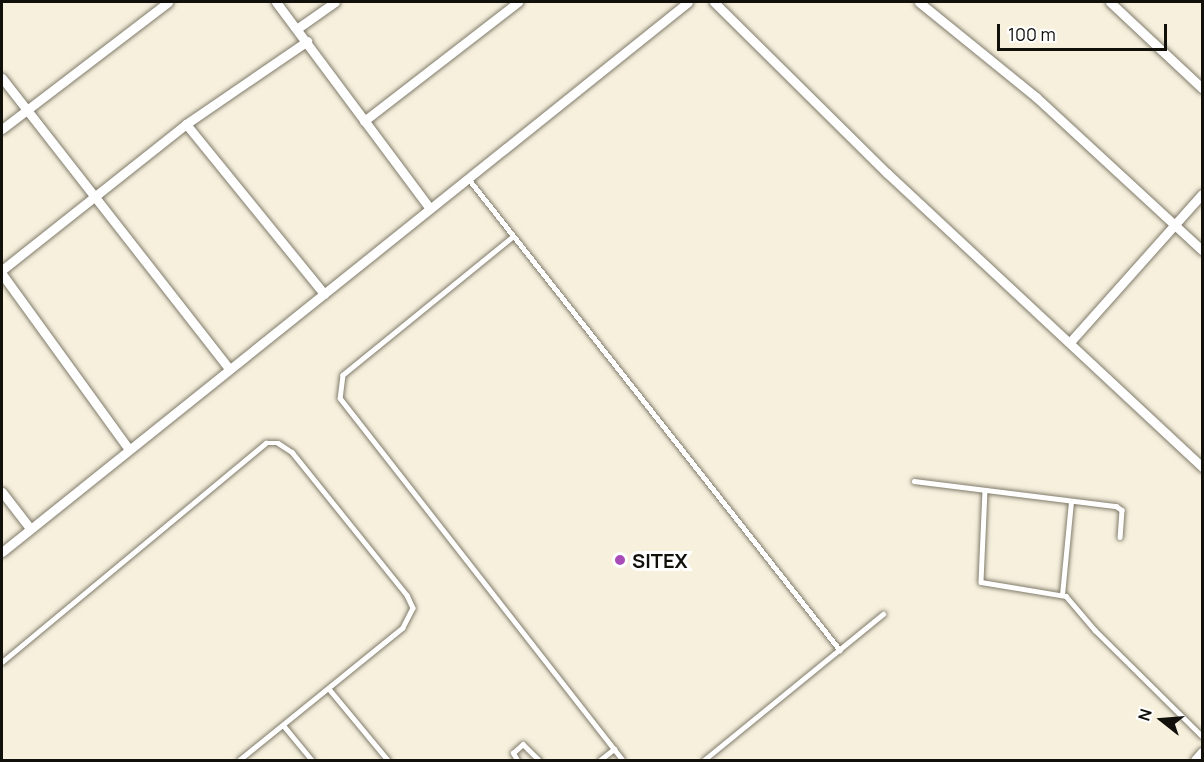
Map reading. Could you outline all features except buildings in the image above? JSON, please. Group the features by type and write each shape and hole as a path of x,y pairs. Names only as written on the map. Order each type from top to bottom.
{"street":[{"path":"2,129 168,2"},
{"path":"276,2 307,40 429,207"},
{"path":"298,28 335,2"},
{"path":"364,120 518,2"},
{"path":"2,552 128,448 324,294 466,176 688,2"},
{"path":"714,2 887,173 1203,467"},
{"path":"919,2 1036,97 1203,250"},
{"path":"1110,2 1203,88"},
{"path":"128,448 2,272 186,124 307,40"},
{"path":"2,78 93,198 229,369"},
{"path":"186,124 324,294"},
{"path":"1071,342 1203,194"},
{"path":"2,492 29,528"},
{"path":"1195,760 1203,752"}],"lane":[{"path":"466,176 840,650"},
{"path":"513,237 343,375 340,398 622,760"},
{"path":"2,662 266,443 278,443 292,452 407,594 413,608 404,628 330,690 240,760"},
{"path":"914,481 1120,507 1120,537"},
{"path":"985,490 981,582 1062,595 1203,736"},
{"path":"1062,595 1071,501"},
{"path":"704,760 883,614"},
{"path":"330,690 388,760"},
{"path":"284,726 312,760"},
{"path":"517,760 513,753 523,744 540,760"},
{"path":"600,760 614,749"}],"place":[{"name":"SITEX","path":"620,560"}]}
